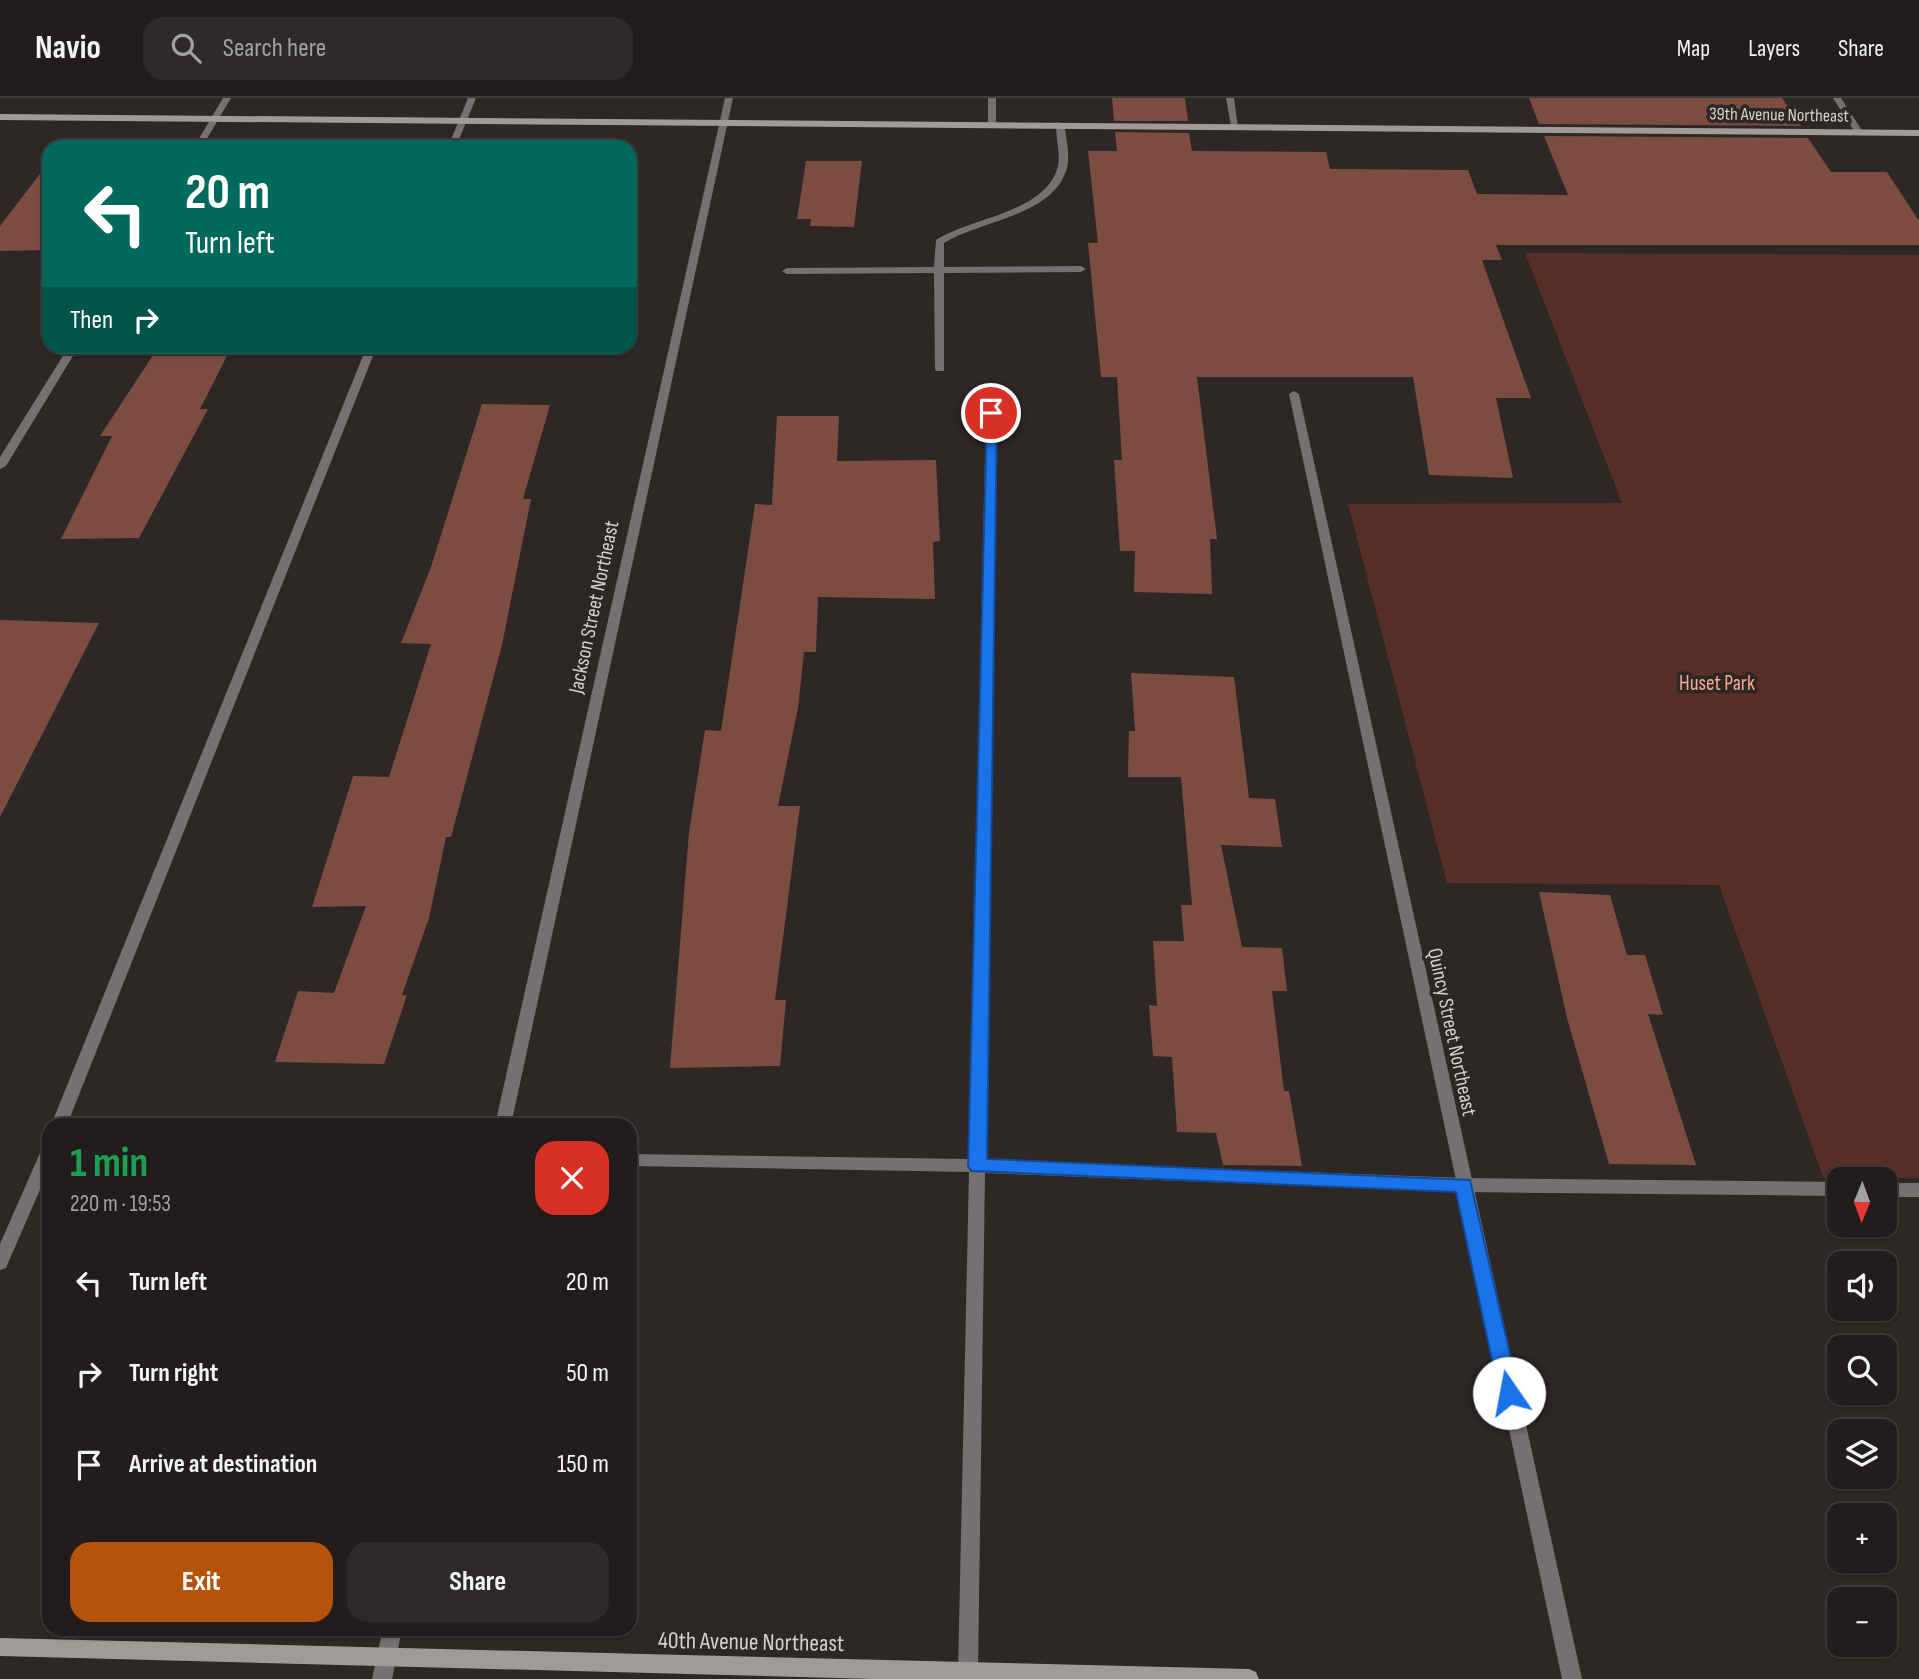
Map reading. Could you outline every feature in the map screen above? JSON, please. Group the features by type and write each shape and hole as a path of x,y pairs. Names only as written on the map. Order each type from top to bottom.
{"street":[{"path":"202,140 228,98"},
{"path":"455,140 472,98"},
{"name":"Jackson Street Northeast","path":"505,1118 729,98"},
{"path":"992,98 992,124"},
{"path":"1230,98 1235,126"},
{"path":"1837,98 1859,132"},
{"name":"39th Avenue Northeast","path":"0,117 1919,132"},
{"path":"940,369 939,242 951,232 1001,218 1035,202 1050,189 1063,164 1059,124"},
{"path":"787,271 1081,269"},
{"path":"0,466 69,354"},
{"path":"62,1118 369,354"},
{"name":"Quincy Street Northeast","path":"1294,394 1572,1679"},
{"path":"968,1672 991,413"},
{"path":"637,1160 977,1166 1464,1185 1827,1189"},
{"path":"0,1263 42,1168"},
{"path":"1897,1190 1919,1190"},
{"path":"382,1679 391,1636"},
{"name":"40th Avenue Northeast","path":"0,1647 1249,1679"}],"green space":[{"name":"Huset Park","path":"1525,253 1919,255 1919,1178 1897,1178 1897,1167 1827,1167 1827,1177 1823,1177 1719,885 1447,883 1348,504 1622,503"}],"building":[{"path":"1112,98 1185,98 1188,121 1114,121"},
{"path":"1529,98 1782,98 1801,126 1539,124"},
{"path":"1115,132 1189,133 1192,151 1326,152 1330,169 1468,170 1477,194 1568,195 1544,136 1808,138 1831,172 1887,172 1919,221 1919,245 1496,245 1502,260 1482,260 1531,398 1496,398 1513,478 1429,475 1413,377 1197,377 1217,539 1210,539 1212,594 1134,592 1135,551 1120,551 1114,460 1122,460 1117,377 1101,377 1088,243 1098,243 1088,151 1117,151"},
{"path":"806,161 862,161 854,227 810,226 811,219 797,219"},
{"path":"42,171 42,250 0,251 0,226"},
{"path":"154,354 228,354 200,409 208,409 139,538 61,539 112,436 100,436"},
{"path":"482,404 550,405 523,499 531,499 502,645 451,837 446,837 429,918 402,995 407,995 384,1064 275,1062 298,991 334,993 366,906 312,907 353,776 389,777 431,644 401,643 431,567"},
{"path":"777,416 839,416 837,461 936,460 940,541 933,542 935,599 818,597 816,652 804,652 798,708 778,806 800,806 775,1000 786,1000 780,1066 670,1068 689,832 705,730 721,731 755,504 772,505"},
{"path":"0,620 99,623 0,817"},
{"path":"1131,673 1234,677 1249,798 1275,799 1282,847 1221,845 1242,947 1282,948 1287,991 1272,991 1284,1091 1289,1091 1302,1166 1223,1165 1216,1133 1177,1132 1172,1057 1153,1056 1149,1005 1157,1006 1153,941 1184,941 1181,905 1192,905 1181,777 1128,777 1129,731 1135,731"},
{"path":"1539,892 1610,895 1627,955 1645,955 1663,1015 1648,1014 1696,1165 1609,1164 1567,1018"}],"route":[{"path":"991,413 977,1166 1464,1185 1509,1393"}]}
